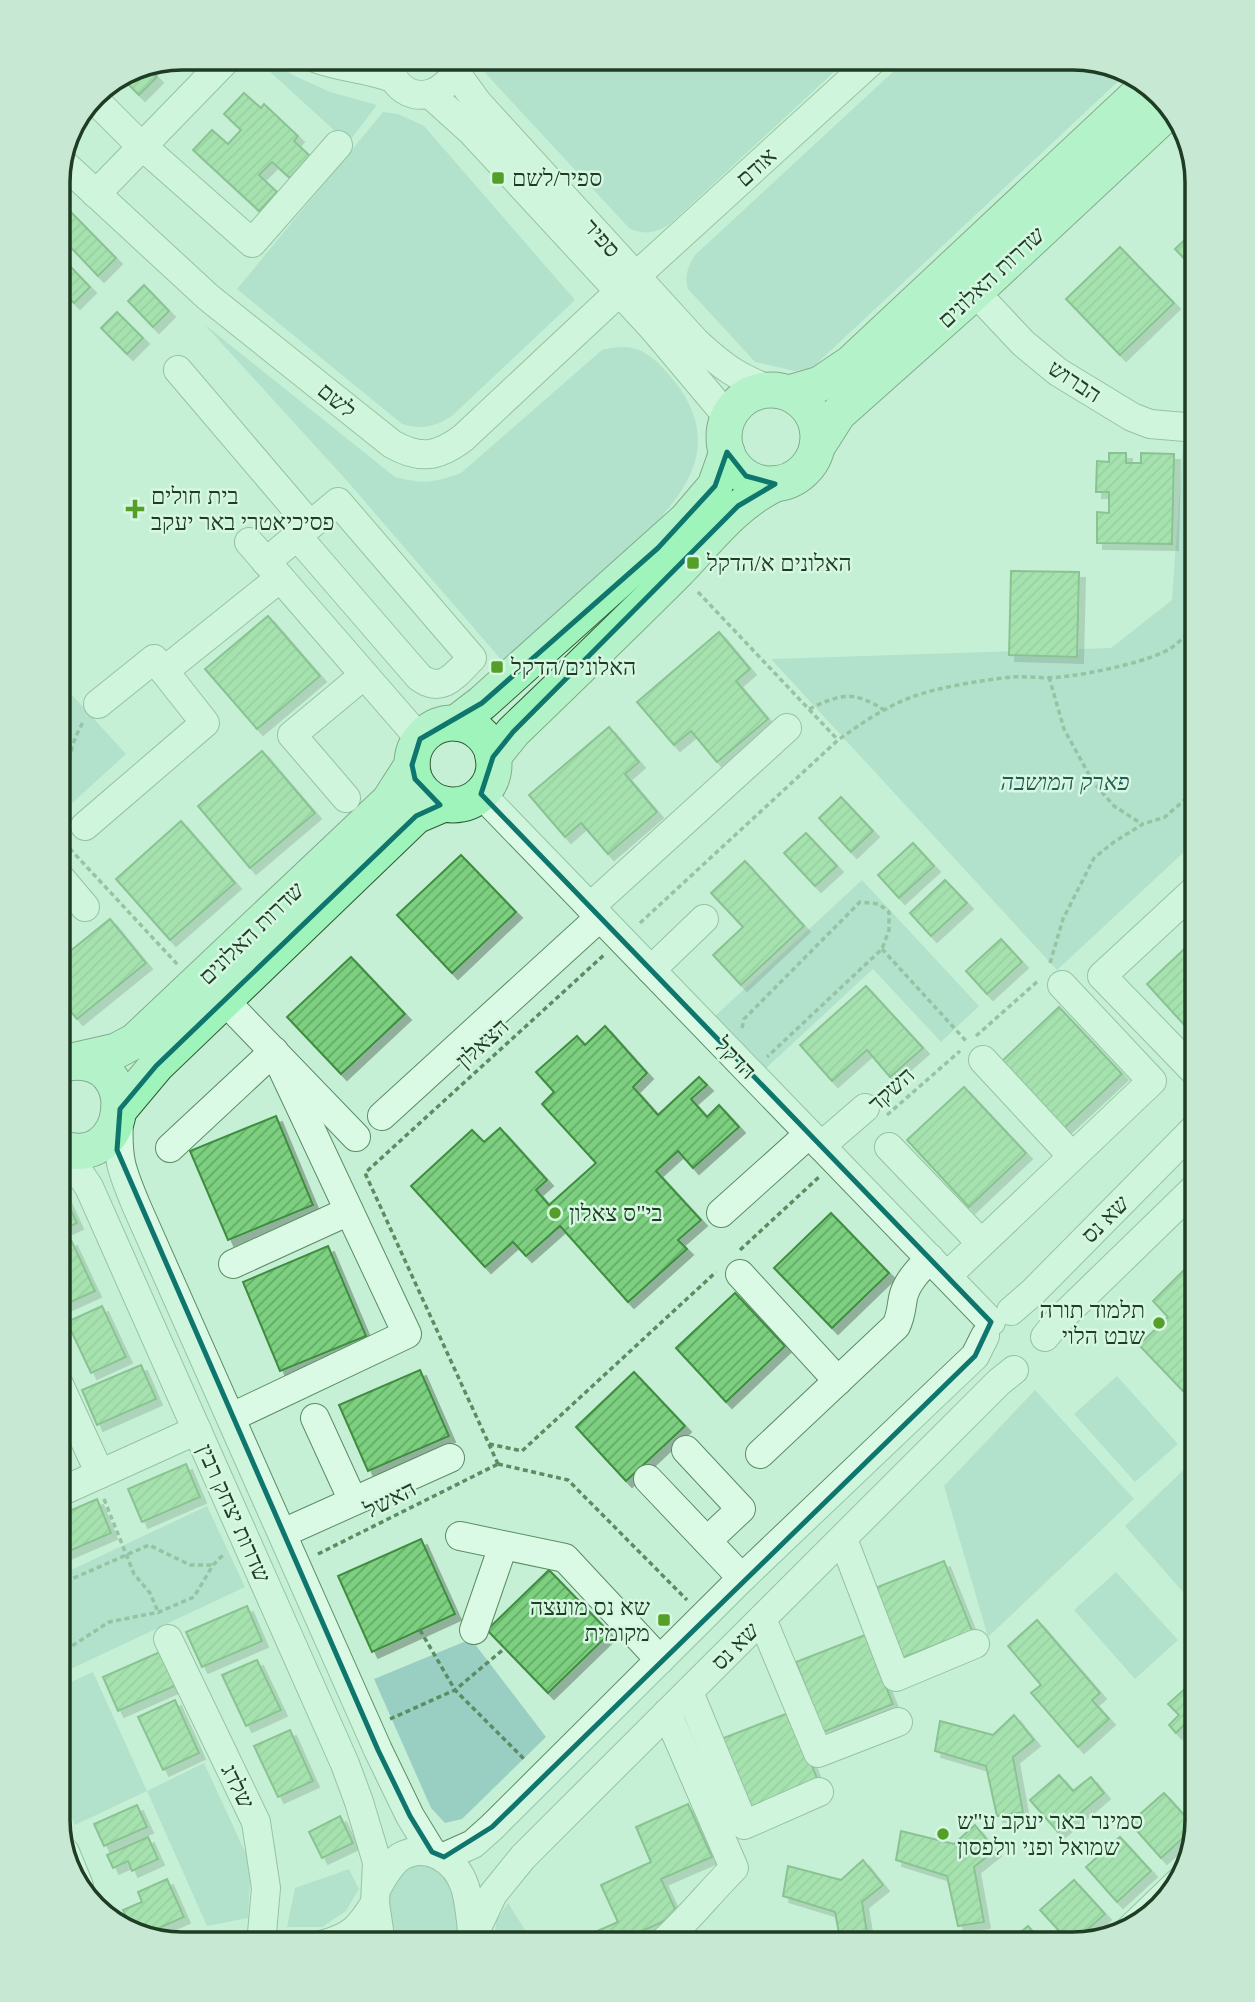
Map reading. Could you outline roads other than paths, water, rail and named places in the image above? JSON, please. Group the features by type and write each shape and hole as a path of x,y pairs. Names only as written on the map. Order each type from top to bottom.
{"main road":[{"name":"שדרות האלונים","path":"780,392 820,384 851,363 1140,93"},
{"name":"שדרות האלונים","path":"817,447 838,414 975,292 1163,116"},
{"path":"456,723 534,657 686,520 715,486 734,408 744,398 757,392 780,392 800,400 815,421 817,447 802,472 754,494 738,506 678,571 513,732 494,757"},
{"path":"727,437 734,466 746,476 775,484"},
{"path":"456,723 469,726 481,734 494,757 493,771 489,783 470,801 444,804 432,799 415,779 416,752 430,730 442,724 456,723"},
{"name":"שדרות האלונים","path":"70,1150 90,1148 103,1142 113,1132 120,1114 211,993 389,801 416,752"},
{"name":"שדרות האלונים","path":"70,1063 116,1051 211,993 416,817 444,804"},
{"path":"70,1064 88,1063 99,1068 115,1086 120,1097 120,1114"}],"street":[{"path":"96,194 217,70"},
{"path":"365,70 384,70"},
{"path":"392,70 404,91 413,94 430,94 447,83 450,70"},
{"name":"ספיר","path":"456,70 458,77 477,102 628,284 653,328 722,410 727,437"},
{"name":"אודם","path":"628,284 862,70"},
{"name":"ספיר","path":"430,94 628,284 728,371 743,380 780,392"},
{"path":"101,106 142,146 252,243 338,145"},
{"name":"לשם","path":"71,170 181,273 238,321 392,444 421,456 439,453 463,438 628,284"},
{"name":"הברוש","path":"975,292 1023,343 1058,372 1132,417 1150,424 1185,427"},
{"path":"164,671 265,561 303,531 338,502 472,658 448,681 435,685 428,684 419,677 303,531 178,370"},
{"path":"265,561 364,675 416,752"},
{"path":"85,826 205,723 154,659 98,704"},
{"path":"346,798 292,735 364,675"},
{"path":"382,1116 787,728"},
{"name":"הדקל","path":"481,793 938,1267 996,1323"},
{"path":"70,889 85,907"},
{"path":"1185,899 1101,976 1185,1062"},
{"path":"651,970 704,919"},
{"path":"760,1454 896,1326 903,1312 903,1295 913,1277 938,1267 981,1243 1152,1081 1051,975"},
{"path":"211,993 274,1052 356,1137"},
{"path":"170,1148 274,1052"},
{"path":"232,1417 407,1334 274,1052"},
{"path":"976,1052 1072,1156"},
{"path":"722,1213 876,1112"},
{"name":"שדרות יצחק רבין","path":"120,1114 117,1150 120,1166 410,1816 438,1854 457,1870 465,1888 472,1932"},
{"name":"שא נס","path":"354,1932 389,1869 400,1858 414,1852 438,1854 473,1844 742,1578 975,1356 996,1323 1033,1292 1185,1138"},
{"path":"889,1147 981,1243"},
{"name":"שדרות יצחק רבין","path":"70,1161 89,1187 345,1763 377,1862 376,1896 380,1932"},
{"name":"שא נס","path":"1045,1337 1057,1322 1185,1198"},
{"path":"233,1264 349,1211"},
{"path":"733,1264 838,1381"},
{"path":"1021,1311 1037,1320 1045,1337 1040,1357 1033,1364 1014,1370 996,1363 989,1355 996,1323 1021,1311"},
{"name":"שא נס","path":"477,1932 494,1894 508,1874 1014,1370"},
{"path":"70,1411 97,1475"},
{"path":"314,1418 353,1501"},
{"path":"70,1487 197,1430"},
{"path":"686,1450 741,1509 707,1541"},
{"path":"283,1533 450,1458"},
{"path":"648,1479 742,1578"},
{"path":"460,1536 565,1558 660,1660"},
{"path":"843,1539 896,1677 975,1644"},
{"path":"474,1630 503,1546"},
{"path":"762,1619 818,1754 898,1722"},
{"name":"שלדג","path":"168,1639 256,1822 266,1888 262,1932"},
{"path":"689,1692 744,1825 819,1792"},
{"path":"667,1713 734,1868 675,1932"}],"place":[{"name":"ספיר/לשם","path":"498,178"},
{"name":"בית חולים פסיכיאטרי באר יעקב","path":"135,509"},
{"name":"האלונים א/הדקל","path":"693,563"},
{"name":"האלונים/הדקל","path":"497,667"},
{"name":"בי\"ס צאלון","path":"555,1213"},
{"name":"תלמוד תורה שבט הלוי","path":"1159,1323"},
{"name":"שא נס מועצה מקומית","path":"664,1620"},
{"name":"סמינר באר יעקב ע\"ש שמואל ופני וולפסון","path":"943,1834"}],"park label":[{"name":"פארק המושבה","path":"1065,782"}]}
